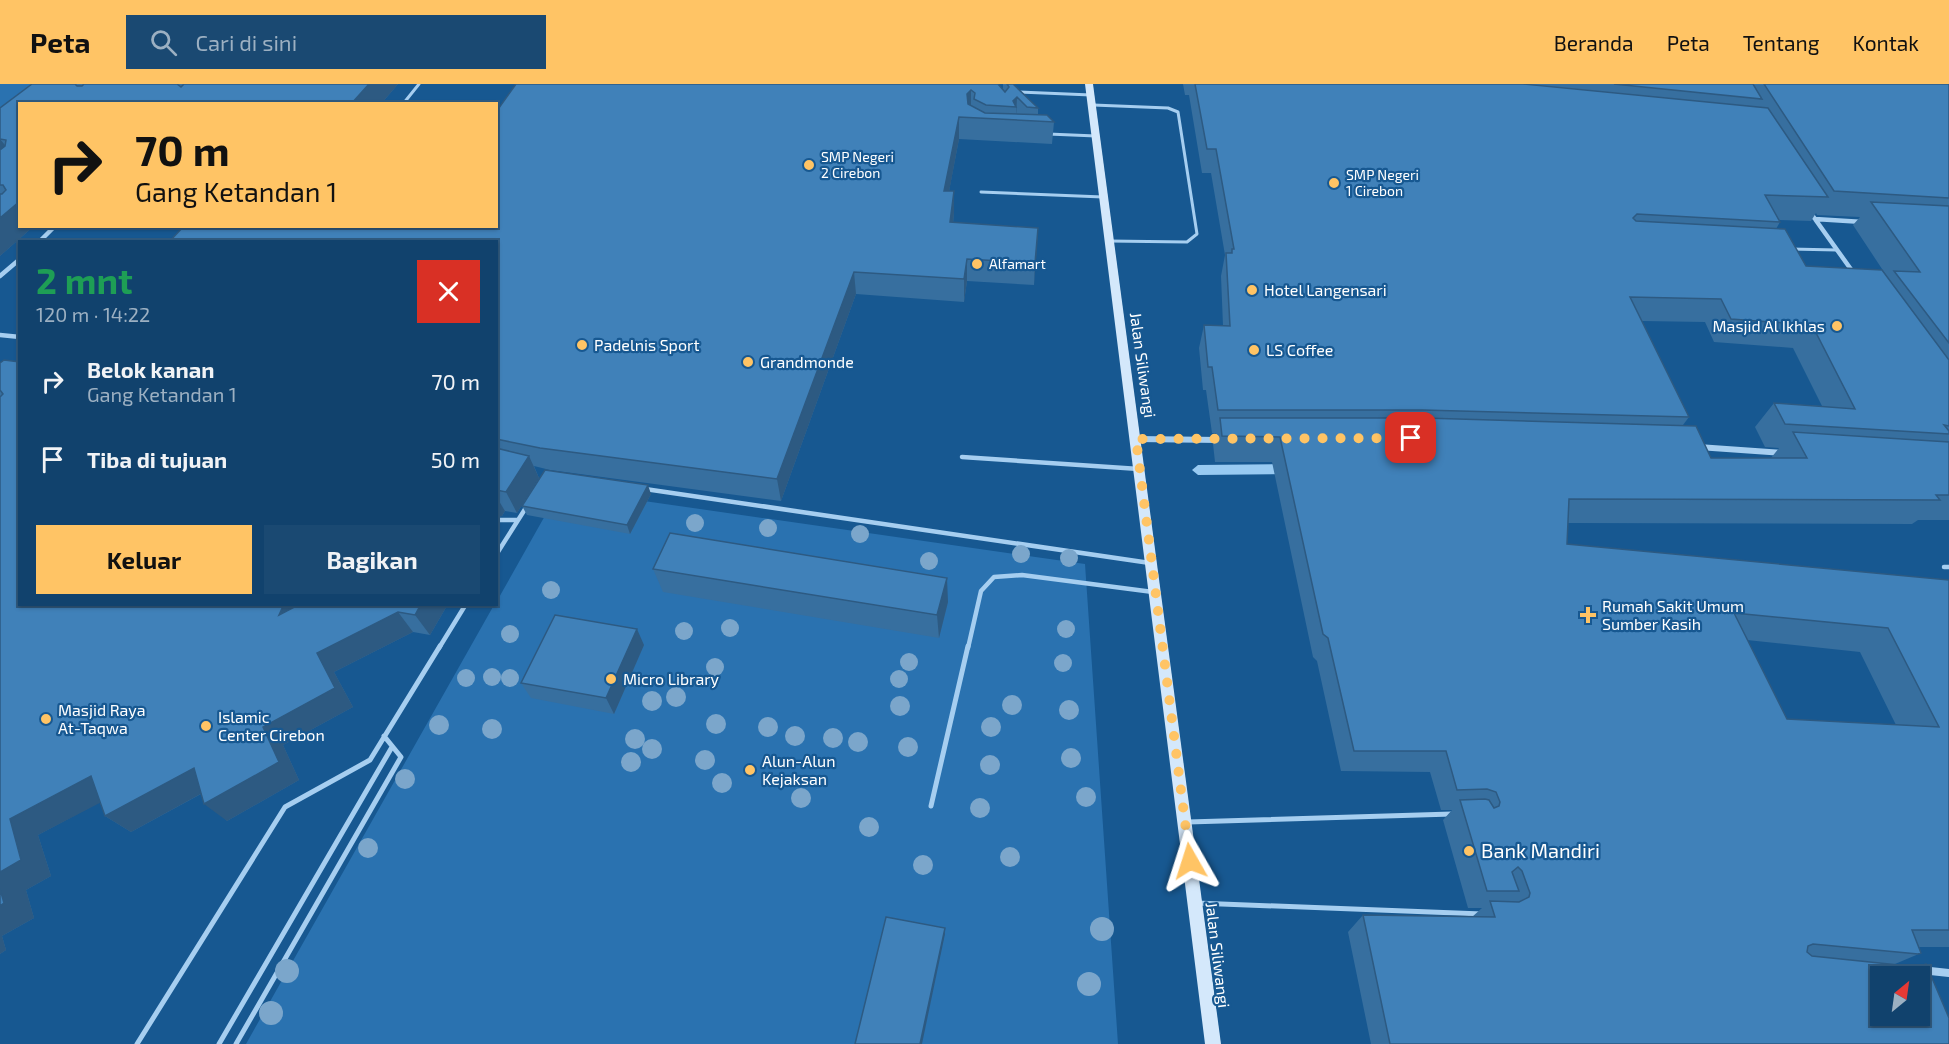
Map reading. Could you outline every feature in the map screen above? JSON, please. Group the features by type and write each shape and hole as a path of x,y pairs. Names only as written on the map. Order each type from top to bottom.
{"main road":[{"name":"Jalan Siliwangi","path":"1091,95 1213,1044"}],"street":[{"path":"1803,202 1856,276"},
{"path":"1815,219 1871,222"},
{"path":"41,240 53,228"},
{"path":"0,276 18,261"},
{"path":"1136,439 1232,440"},
{"path":"1695,447 1788,453"},
{"path":"1930,971 1949,973"}],"lane":[{"path":"405,102 419,84"},
{"path":"1017,92 1091,95 1168,108 1178,112 1197,234 1187,242 1109,241"},
{"path":"1044,134 1096,136"},
{"path":"981,192 1103,197"},
{"path":"1784,249 1837,250"},
{"path":"0,335 18,337"},
{"path":"962,457 1140,469"},
{"path":"642,488 1151,563"},
{"path":"498,552 530,501"},
{"path":"498,520 518,520"},
{"path":"931,806 981,591 994,577 1022,575 1156,592"},
{"path":"137,1044 285,807 370,760 465,606"},
{"path":"236,1044 401,757 384,736"},
{"path":"219,1044 392,747"},
{"path":"1185,822 1457,814"},
{"path":"1195,903 1488,914"}],"shaded area":[{"path":"0,84 60,84 24,102 18,102 18,106 0,129"},
{"name":"Alun-Alun Kejaksan","path":"560,489 1085,564 1118,1044 246,1044 493,606 498,606 498,599"}],"building":[{"path":"32,84 82,86 84,84 177,84 181,87 184,84 369,84 353,102 18,102 18,203 0,218 0,194 6,190 3,185 0,185 0,150 5,146 6,140 0,139 0,108"},
{"path":"516,84 998,84 1005,92 1009,87 1007,84 1013,84 1038,108 1027,107 1017,97 1013,101 1016,107 986,105 974,99 975,93 971,90 967,94 968,104 985,113 1047,115 1054,122 959,117 944,191 954,191 950,222 1038,228 1035,263 967,259 964,279 854,272 777,479 540,448 498,439 498,240 171,240 182,228 498,228 498,109"},
{"path":"1195,84 1523,84 1768,108 1828,197 1765,195 1780,222 1637,214 1633,218 1636,221 1785,229 1806,266 1882,270 1949,360 1949,426 1944,425 1949,434 1785,424 1774,403 1855,409 1812,325 1731,319 1721,299 1630,297 1689,417 1422,410 1218,410 1212,367 1208,367 1204,325 1230,326 1226,253 1232,253 1234,249 1216,149 1207,149"},
{"path":"1614,84 1753,84 1762,99"},
{"path":"1764,84 1949,84 1949,198 1834,191"},
{"path":"1871,202 1949,206 1949,343 1894,271 1920,272"},
{"name":"Islamic Center Cirebon","path":"4,360 18,362 18,606 283,606 279,615 296,606 420,606 415,615 398,612 317,653 335,688 263,727 279,762 204,804 194,768 105,816 91,776 10,819 21,860 0,872 0,397 3,394 0,390 0,363"},
{"path":"1220,418 1423,418 1696,426 1711,458 1807,458 1793,432 1949,442 1949,495 1936,495 1940,500 1569,499 1567,544 1949,580 1949,930 1912,930 1921,953 1918,954 1813,944 1808,946 1807,952 1812,956 1908,966 1870,966 1870,1026 1930,1026 1930,973 1949,1018 1949,1044 1390,1044 1363,915 1495,917 1490,901 1519,902 1529,897 1530,893 1522,871 1518,867 1512,872 1519,891 1487,891 1460,800 1485,799 1489,800 1494,808 1499,806 1500,802 1496,792 1487,789 1457,790 1446,751 1354,751 1328,638 1323,634 1280,437 1222,436","holes":["1734,613 1888,628 1939,727 1787,719"]},
{"path":"498,448 529,456 506,492 498,490"},
{"path":"545,470 648,485 627,525 522,506"},
{"path":"670,533 947,578 937,615 653,569"},
{"path":"555,615 637,629 606,698 521,683"},
{"path":"0,889 4,903 0,906"},
{"path":"886,917 945,928 920,1044 855,1044"}],"waterway":[{"path":"1198,470 1292,469"}],"place":[{"name":"SMP Negeri 2 Cirebon","path":"809,165"},
{"name":"SMP Negeri 1 Cirebon","path":"1334,183"},
{"name":"Alfamart","path":"977,264"},
{"name":"Hotel Langensari","path":"1252,290"},
{"name":"Masjid Al Ikhlas","path":"1837,326"},
{"name":"Padelnis Sport","path":"582,345"},
{"name":"LS Coffee","path":"1254,350"},
{"name":"Grandmonde","path":"748,362"},
{"name":"Rumah Sakit Umum Sumber Kasih","path":"1588,615"},
{"name":"Micro Library","path":"611,679"},
{"name":"Masjid Raya At-Taqwa","path":"46,719"},
{"name":"Islamic Center Cirebon","path":"206,726"},
{"name":"Alun-Alun Kejaksan","path":"750,770"},
{"name":"Bank Mandiri","path":"1469,851"}],"route":[{"path":"1190,861 1136,439 1411,438"}]}
